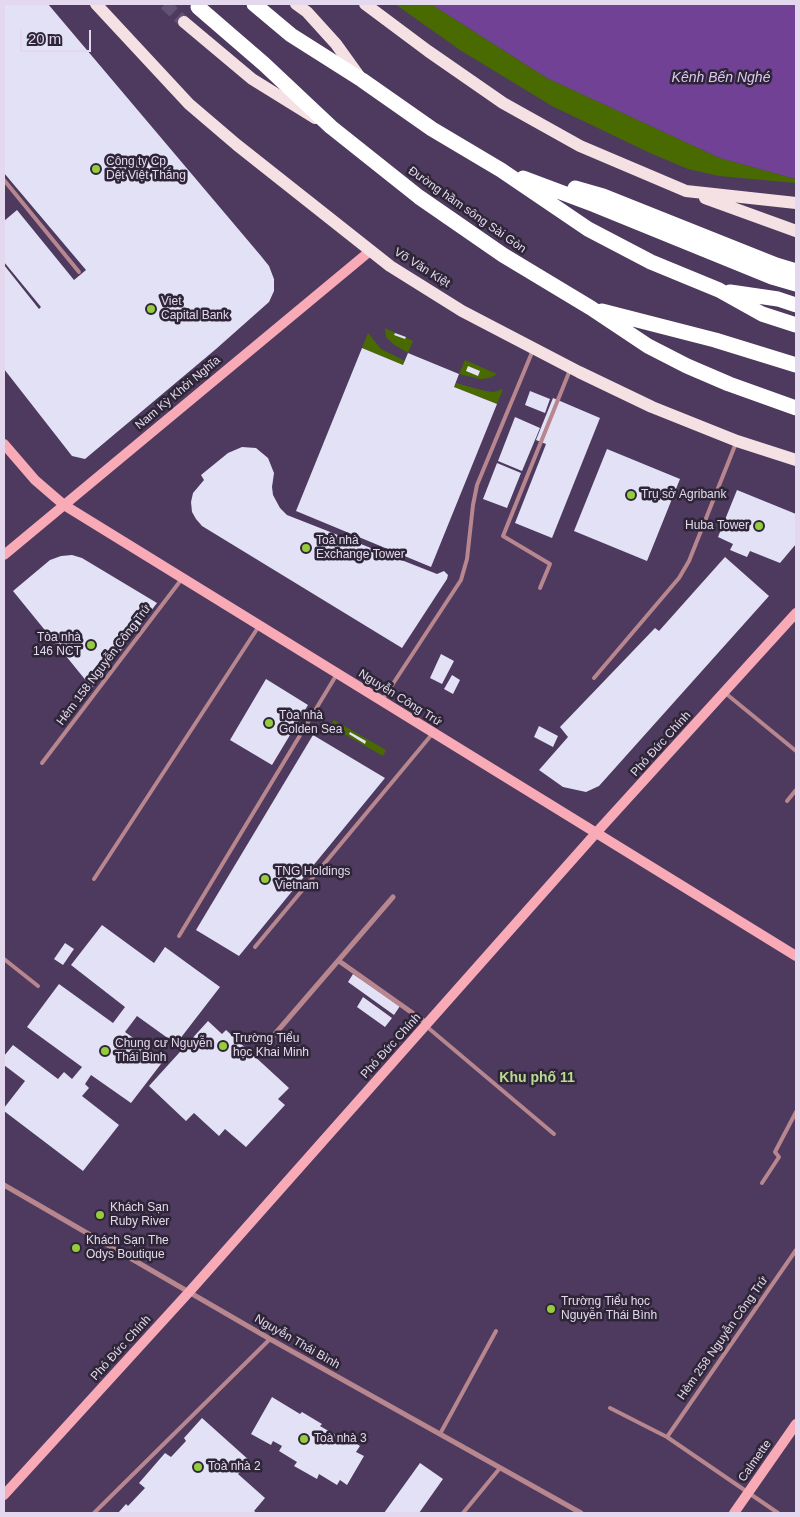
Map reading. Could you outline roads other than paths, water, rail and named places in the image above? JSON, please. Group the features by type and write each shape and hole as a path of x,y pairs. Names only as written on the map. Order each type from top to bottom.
{"highway":[{"path":"254,4 291,35 588,229 651,262 719,290 762,314 796,325"},
{"name":"Đường hầm sông Sài Gòn","path":"198,6 264,64 331,127 419,197 503,256 591,308"},
{"path":"500,170 774,271 796,284"},
{"path":"774,271 796,271"},
{"path":"719,290 778,299 796,305"},
{"path":"591,308 715,340 796,366"},
{"path":"591,308 648,346 687,366 729,384 796,408"}],"main road":[{"name":"Võ Văn Kiệt","path":"96,4 189,104 390,266 454,306 571,368 652,407 737,441 796,460"},
{"path":"296,4 307,12 336,44 362,80"},
{"path":"366,4 428,51 502,103 580,146 686,191 792,229"},
{"name":"Đường hầm sông Sài Gòn","path":"184,22 252,79 331,127"},
{"path":"686,191 796,202"}],"street":[{"name":"Nam Kỳ Khởi Nghĩa","path":"4,554 370,251"},
{"name":"Nguyễn Công Trứ","path":"4,444 35,480 64,505 796,956"},
{"name":"Phó Đức Chính","path":"4,1495 190,1291 596,833 796,613"},
{"path":"262,1049 393,897"},
{"path":"339,961 427,1025"},
{"name":"Nguyễn Thái Bình","path":"4,1185 270,1339 581,1513"},
{"name":"Calmette","path":"734,1513 796,1424"}],"lane":[{"path":"4,180 79,272"},
{"path":"381,701 461,580 467,559 477,485 534,349"},
{"path":"540,588 550,564 503,536 571,368"},
{"path":"594,678 679,578 689,561 737,441"},
{"name":"Hẻm 158 Nguyễn Công Trứ","path":"42,763 182,578"},
{"path":"94,879 260,626"},
{"path":"179,936 337,674"},
{"path":"724,692 796,751"},
{"path":"255,947 433,733"},
{"path":"787,801 796,790"},
{"path":"4,959 38,986"},
{"path":"427,1025 554,1134"},
{"path":"762,1183 780,1157 775,1152 796,1112"},
{"name":"Hẻm 258 Nguyễn Công Trứ","path":"667,1437 796,1250"},
{"path":"440,1434 496,1331"},
{"path":"94,1513 270,1339"},
{"path":"610,1408 667,1437 778,1513"},
{"path":"463,1513 500,1468"}],"water":[{"name":"Kênh Bến Nghé","path":"431,4 796,4 796,179 720,158 547,78"}],"tunnel":[{"path":"165,4 184,22"}],"place":[{"name":"Công ty Cp Dệt Việt Thắng","path":"96,169"},
{"name":"Viet Capital Bank","path":"151,309"},
{"name":"Trụ sở Agribank","path":"631,495"},
{"name":"Huba Tower","path":"759,526"},
{"name":"Toà nhà Exchange Tower","path":"306,548"},
{"name":"Tòa nhà 146 NCT","path":"91,645"},
{"name":"Tòa nhà Golden Sea","path":"269,723"},
{"name":"TNG Holdings Vietnam","path":"265,879"},
{"name":"Trường Tiểu học Khai Minh","path":"223,1046"},
{"name":"Chung cư Nguyễn Thái Bình","path":"105,1051"},
{"name":"Khách Sạn Ruby River","path":"100,1215"},
{"name":"Khách Sạn The Odys Boutique","path":"76,1248"},
{"name":"Trường Tiểu học Nguyễn Thái Bình","path":"551,1309"},
{"name":"Toà nhà 3","path":"304,1439"},
{"name":"Toà nhà 2","path":"198,1467"}],"district":[{"name":"Khu phố 11","path":"537,1078"}]}
